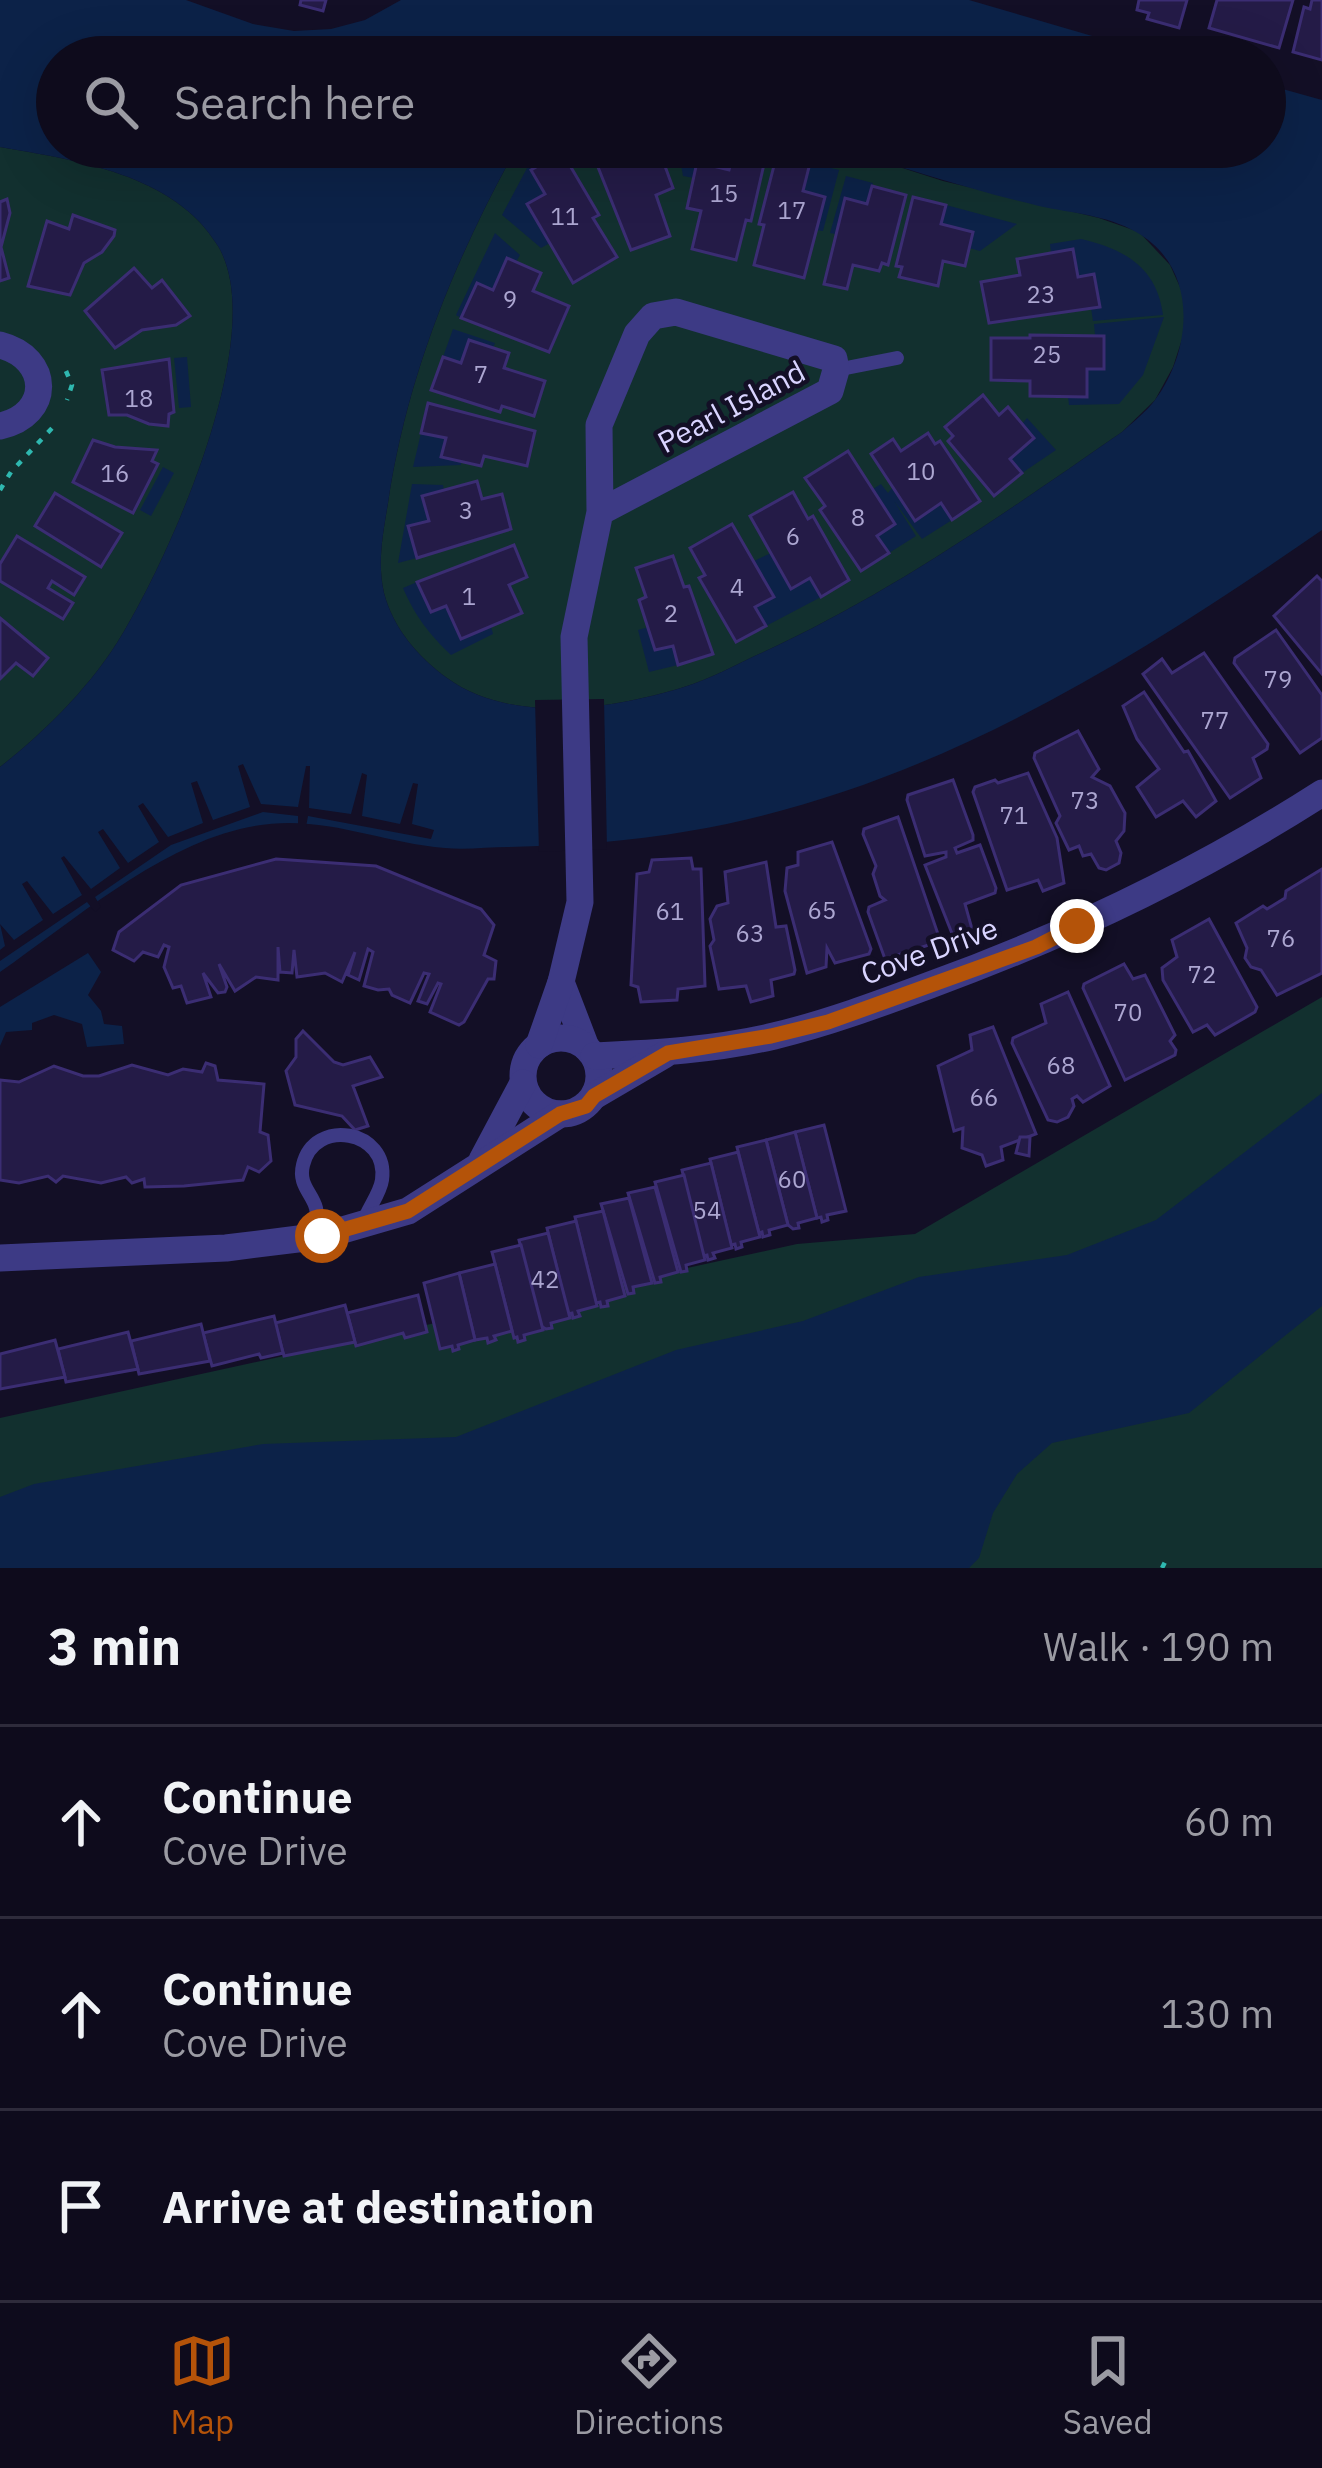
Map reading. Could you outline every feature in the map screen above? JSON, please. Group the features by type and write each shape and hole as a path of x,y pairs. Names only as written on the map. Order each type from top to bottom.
{"street":[{"name":"Pearl Island","path":"539,1045 561,982 580,902 574,637 600,512 598,425 637,334 653,316 676,312 834,359 830,392 600,512"},
{"path":"0,345 25,354 38,374 38,397 26,417 0,426"},
{"name":"Cove Drive","path":"590,1052 668,1053 828,1022 1036,947 1251,839 1322,793"},
{"path":"0,1258 226,1248 316,1237 408,1211 560,1114 586,1106 594,1096 599,1069 561,982"},
{"path":"480,1164 523,1083 529,1055 539,1045 563,1038 590,1052"},
{"name":"Cove Drive","path":"594,1096 668,1053"},
{"path":"523,1083 536,1106 560,1114"}],"lane":[{"path":"836,370 897,358"},
{"path":"316,1237 316,1204 303,1185 303,1162 316,1143 334,1134 348,1134 369,1144 381,1166 382,1180 363,1224"}],"path":[{"path":"1162,1568 1168,1556"}],"green space":[{"path":"0,147 36,154 36,168 101,168 121,174 176,202 218,246 231,284 232,332 208,442 143,597 83,688 0,767"},
{"path":"506,168 902,168 1139,232 1170,265 1185,298 1184,333 1155,400 1122,432 854,606 684,687 595,706 532,707 473,693 426,661 400,630 382,582 384,526 407,409 436,319"},
{"path":"1322,997 1322,1568 0,1568 0,1418 797,1244 915,1234"}],"water":[{"path":"0,0 186,0 253,24 294,31 331,29 365,20 401,0 969,0 1092,36 36,36 36,154 0,147"},
{"path":"1286,90 1322,100 1322,530 1099,674 942,754 860,786 776,812 689,831 577,844 453,849 319,825 240,829 145,870 0,972 0,767 83,688 143,597 208,442 232,332 231,284 218,246 176,202 101,168 506,168 454,275 421,364 396,456 381,570 388,606 400,630 436,670 473,693 501,702 563,708 626,701 684,687 854,606 1122,432 1144,413 1168,380 1182,334 1183,310 1171,266 1156,247 1113,222 906,168 1286,168"},
{"path":"527,168 556,168 545,194 527,204 550,243 541,248 502,215"},
{"path":"682,168 730,168 694,178 683,176"},
{"path":"809,168 839,170 823,231 816,230 803,191"},
{"path":"846,176 873,183 867,204 845,198 835,234 830,233"},
{"path":"946,205 1017,224 980,251 969,248 972,232 941,224"},
{"path":"495,233 520,255 516,262 507,258 493,290 476,283 461,318 456,315"},
{"path":"1081,239 1111,248 1146,272 1163,315 1093,321 1091,308 1100,306 1094,274 1078,277 1073,249 1051,253 1050,244"},
{"path":"1164,317 1143,375 1119,404 1069,405 1068,397 1087,397 1087,369 1103,369 1104,336 1095,335 1094,324"},
{"path":"453,329 495,343 493,348 469,340 461,363 443,357"},
{"path":"187,357 191,407 179,408 174,358"},
{"path":"1027,418 1056,450 1022,473 1010,459 1034,438 1022,424"},
{"path":"421,433 446,438 442,457 461,465 413,467"},
{"path":"163,467 174,473 151,516 140,510"},
{"path":"412,484 443,485 444,490 423,496 429,521 408,526 417,558 398,563"},
{"path":"881,484 888,493 893,487 915,520 941,503 952,520 922,539 894,501 916,536 889,553 877,536 895,523 873,489"},
{"path":"771,553 791,588 810,578 821,597 766,626 755,607 774,596 754,561"},
{"path":"417,582 431,612 446,606 461,639 491,626 493,634 451,655 423,624 403,588"},
{"path":"649,627 673,646 678,665 649,672 638,630"},
{"path":"88,953 101,972 88,995 101,1011 104,1024 122,1026 124,1044 87,1047 82,1024 54,1015 32,1023 32,1030 6,1032 0,1046 0,1007"},
{"path":"1322,1093 1322,1306 1189,1413 1052,1443 1017,1474 993,1513 979,1558 969,1568 0,1568 0,1497 34,1484 263,1444 456,1437 676,1350 803,1321 919,1277 1067,1255 1156,1220"}],"pier":[{"path":"604,699 607,849 539,852 535,700"},
{"path":"243,764 261,804 298,807 306,766 310,766 309,808 351,814 362,773 367,775 362,816 400,824 413,783 418,784 412,824 434,830 431,839 308,816 306,827 298,827 298,816 263,812 171,845 95,897 101,907 95,912 87,902 0,961 5,946 0,924 14,940 43,920 22,884 27,881 53,914 82,895 61,858 91,889 120,868 98,832 103,829 128,863 159,842 138,806 143,803 168,837 203,823 191,783 197,781 213,820 250,807 238,766"}],"building":[{"path":"301,0 326,0 323,11 300,5"},
{"path":"1139,0 1187,0 1179,28 1147,19 1149,13 1137,10"},
{"path":"1217,0 1293,0 1282,36 1237,36 1209,28"},
{"path":"1312,0 1322,0 1322,60 1293,52 1304,7 1310,9"},
{"path":"571,168 617,257 573,283 527,204 545,194 531,170"},
{"path":"598,168 666,168 673,188 656,195 670,236 631,250"},
{"path":"696,168 763,168 736,260 692,249 701,211 687,208"},
{"path":"773,168 809,168 803,191 825,197 804,278 754,265 764,225 759,224"},
{"path":"872,186 906,195 888,265 882,263 879,271 853,265 847,289 824,284 845,198 867,204"},
{"path":"913,197 946,205 941,224 973,232 965,266 943,261 938,286 899,277 902,267 896,266"},
{"path":"7,199 10,213 1,247 9,278 0,281 0,202"},
{"path":"73,215 115,230 114,236 102,252 84,263 70,295 28,286 47,221 69,229"},
{"path":"1073,249 1078,277 1094,274 1100,307 989,323 981,282 1020,275 1017,259"},
{"path":"507,258 541,273 533,291 569,306 549,352 461,318 477,283 493,290"},
{"path":"134,268 152,288 162,280 190,316 176,325 142,330 115,348 85,311"},
{"path":"1104,336 1104,369 1087,369 1087,397 1030,396 1030,381 991,380 991,338"},
{"path":"469,340 509,353 504,368 545,381 534,416 502,406 500,412 431,390 443,357 461,363"},
{"path":"169,359 174,412 169,414 168,426 109,415 102,370"},
{"path":"983,395 999,415 1008,407 1034,438 1010,459 1022,473 994,496 948,441 953,436 945,427"},
{"path":"428,403 535,431 527,466 484,456 481,466 441,457 446,438 421,433"},
{"path":"928,433 935,444 940,441 980,501 952,520 941,503 915,521 871,454 893,439 901,451"},
{"path":"93,440 157,450 152,461 158,464 133,513 73,482"},
{"path":"848,451 895,524 877,536 889,553 861,571 820,510 825,506 805,478"},
{"path":"477,481 482,499 502,494 511,529 417,558 408,526 429,521 422,496"},
{"path":"793,492 808,519 813,516 849,580 821,597 810,578 791,589 750,516"},
{"path":"55,493 122,533 101,567 35,526"},
{"path":"732,524 774,597 755,607 766,626 736,642 699,578 705,575 690,548"},
{"path":"17,536 85,577 74,595 52,581 48,588 73,603 63,619 0,581 0,564"},
{"path":"514,545 527,577 509,585 522,613 461,639 446,606 431,612 417,582"},
{"path":"673,556 713,654 678,665 673,646 655,650 639,600 646,597 636,568"},
{"path":"1317,576 1322,581 1322,674 1274,616"},
{"path":"0,618 48,658 33,676 16,663 0,679"},
{"path":"1276,630 1322,695 1322,738 1300,753 1234,663"},
{"path":"1204,653 1268,744 1253,758 1261,778 1230,798 1143,674 1162,659 1172,673"},
{"path":"1144,692 1184,752 1188,751 1216,801 1196,817 1183,801 1156,817 1137,787 1159,769 1137,739 1123,706"},
{"path":"1078,731 1099,769 1092,777 1110,786 1125,813 1124,831 1116,841 1119,863 1106,870 1099,868 1091,854 1083,856 1079,846 1069,850 1056,823 1060,816 1034,758 1035,753"},
{"path":"1028,773 1057,838 1064,883 1043,891 1038,880 1007,890 973,792 995,780"},
{"path":"953,780 973,835 973,840 955,848 957,853 980,845 996,888 995,893 965,904 972,929 953,936 925,865 946,857 946,852 925,856 907,800 908,795"},
{"path":"898,817 939,937 938,942 885,959 868,912 885,900 863,834 864,829"},
{"path":"832,842 871,949 869,954 835,963 827,948 826,967 807,973 785,891 787,868 798,865 798,852"},
{"path":"691,858 693,869 701,869 705,986 678,989 677,1000 641,1002 638,987 631,985 637,874 649,872 652,860"},
{"path":"276,859 376,866 481,909 494,925 484,955 496,961 494,979 488,979 459,1025 430,1012 441,984 427,1004 418,1001 429,974 424,973 410,1003 389,989 364,986 373,952 368,949 359,980 348,975 355,952 342,982 325,973 297,977 294,950 292,973 280,972 278,947 278,980 256,977 235,991 219,964 225,992 218,993 203,973 211,997 187,1003 181,986 173,988 164,967 169,947 164,945 158,957 143,952 134,961 113,950 119,932 181,885"},
{"path":"766,862 776,927 786,926 795,970 771,980 773,996 751,1002 746,986 719,989 710,919 717,906 728,903 725,872"},
{"path":"1322,869 1322,973 1277,995 1261,970 1245,958 1247,948 1236,923 1285,898 1286,891"},
{"path":"1209,919 1257,1007 1215,1035 1207,1025 1193,1032 1163,980 1162,968 1177,957 1172,940"},
{"path":"1124,964 1133,979 1145,975 1175,1035 1170,1041 1176,1050 1175,1055 1125,1080 1083,988"},
{"path":"1068,992 1110,1086 1083,1102 1077,1096 1072,1099 1068,1117 1057,1122 1048,1120 1012,1043 1013,1038 1046,1023 1041,1004"},
{"path":"993,1027 1036,1134 1001,1147 1003,1160 986,1166 982,1155 962,1148 963,1128 954,1131 938,1066 972,1050 970,1035"},
{"path":"303,1031 334,1062 343,1065 370,1057 382,1077 353,1086 368,1126 355,1130 342,1116 295,1105 286,1071 296,1057 296,1039"},
{"path":"206,1063 215,1066 218,1080 264,1084 260,1132 268,1135 271,1161 259,1172 248,1167 243,1180 184,1186 145,1187 144,1179 132,1183 126,1177 101,1183 63,1176 56,1182 48,1176 19,1183 0,1180 0,1080 19,1082 54,1066 83,1076 132,1065 168,1075 183,1069 202,1072"},
{"path":"824,1125 846,1211 827,1215 828,1220 822,1222 817,1218 795,1132"},
{"path":"795,1132 817,1218 793,1229 788,1225 766,1140"},
{"path":"1020,1137 1030,1137 1029,1156 1016,1153"},
{"path":"766,1140 788,1225 769,1230 770,1235 763,1237 737,1147"},
{"path":"738,1152 760,1237 741,1242 742,1247 736,1249 731,1245 710,1159"},
{"path":"711,1163 732,1248 713,1253 715,1258 708,1260 703,1256 682,1170"},
{"path":"684,1175 705,1260 686,1265 687,1271 681,1272 655,1182"},
{"path":"655,1187 678,1272 655,1283 628,1193"},
{"path":"629,1198 652,1283 633,1287 634,1293 628,1294 601,1204"},
{"path":"603,1211 625,1296 601,1307 596,1303 575,1217"},
{"path":"576,1221 597,1306 578,1311 580,1316 573,1318 568,1314 547,1228"},
{"path":"548,1233 570,1318 546,1329 541,1326 519,1240"},
{"path":"521,1245 543,1330 524,1335 525,1340 518,1342 492,1252"},
{"path":"495,1264 512,1331 488,1343 487,1338 475,1340 459,1273"},
{"path":"459,1273 475,1340 453,1351 452,1346 440,1349 424,1283"},
{"path":"418,1295 427,1332 405,1338 403,1333 356,1346 347,1313"},
{"path":"345,1305 355,1342 284,1356 275,1323"},
{"path":"274,1316 283,1353 212,1366 203,1333"},
{"path":"201,1324 210,1361 139,1374 131,1341"},
{"path":"128,1332 138,1369 66,1382 58,1349"},
{"path":"55,1340 65,1377 0,1389 0,1354"}],"route":[{"path":"322,1236 408,1211 560,1114 586,1106 594,1096 668,1053 828,1022 1036,947 1077,926"}]}
